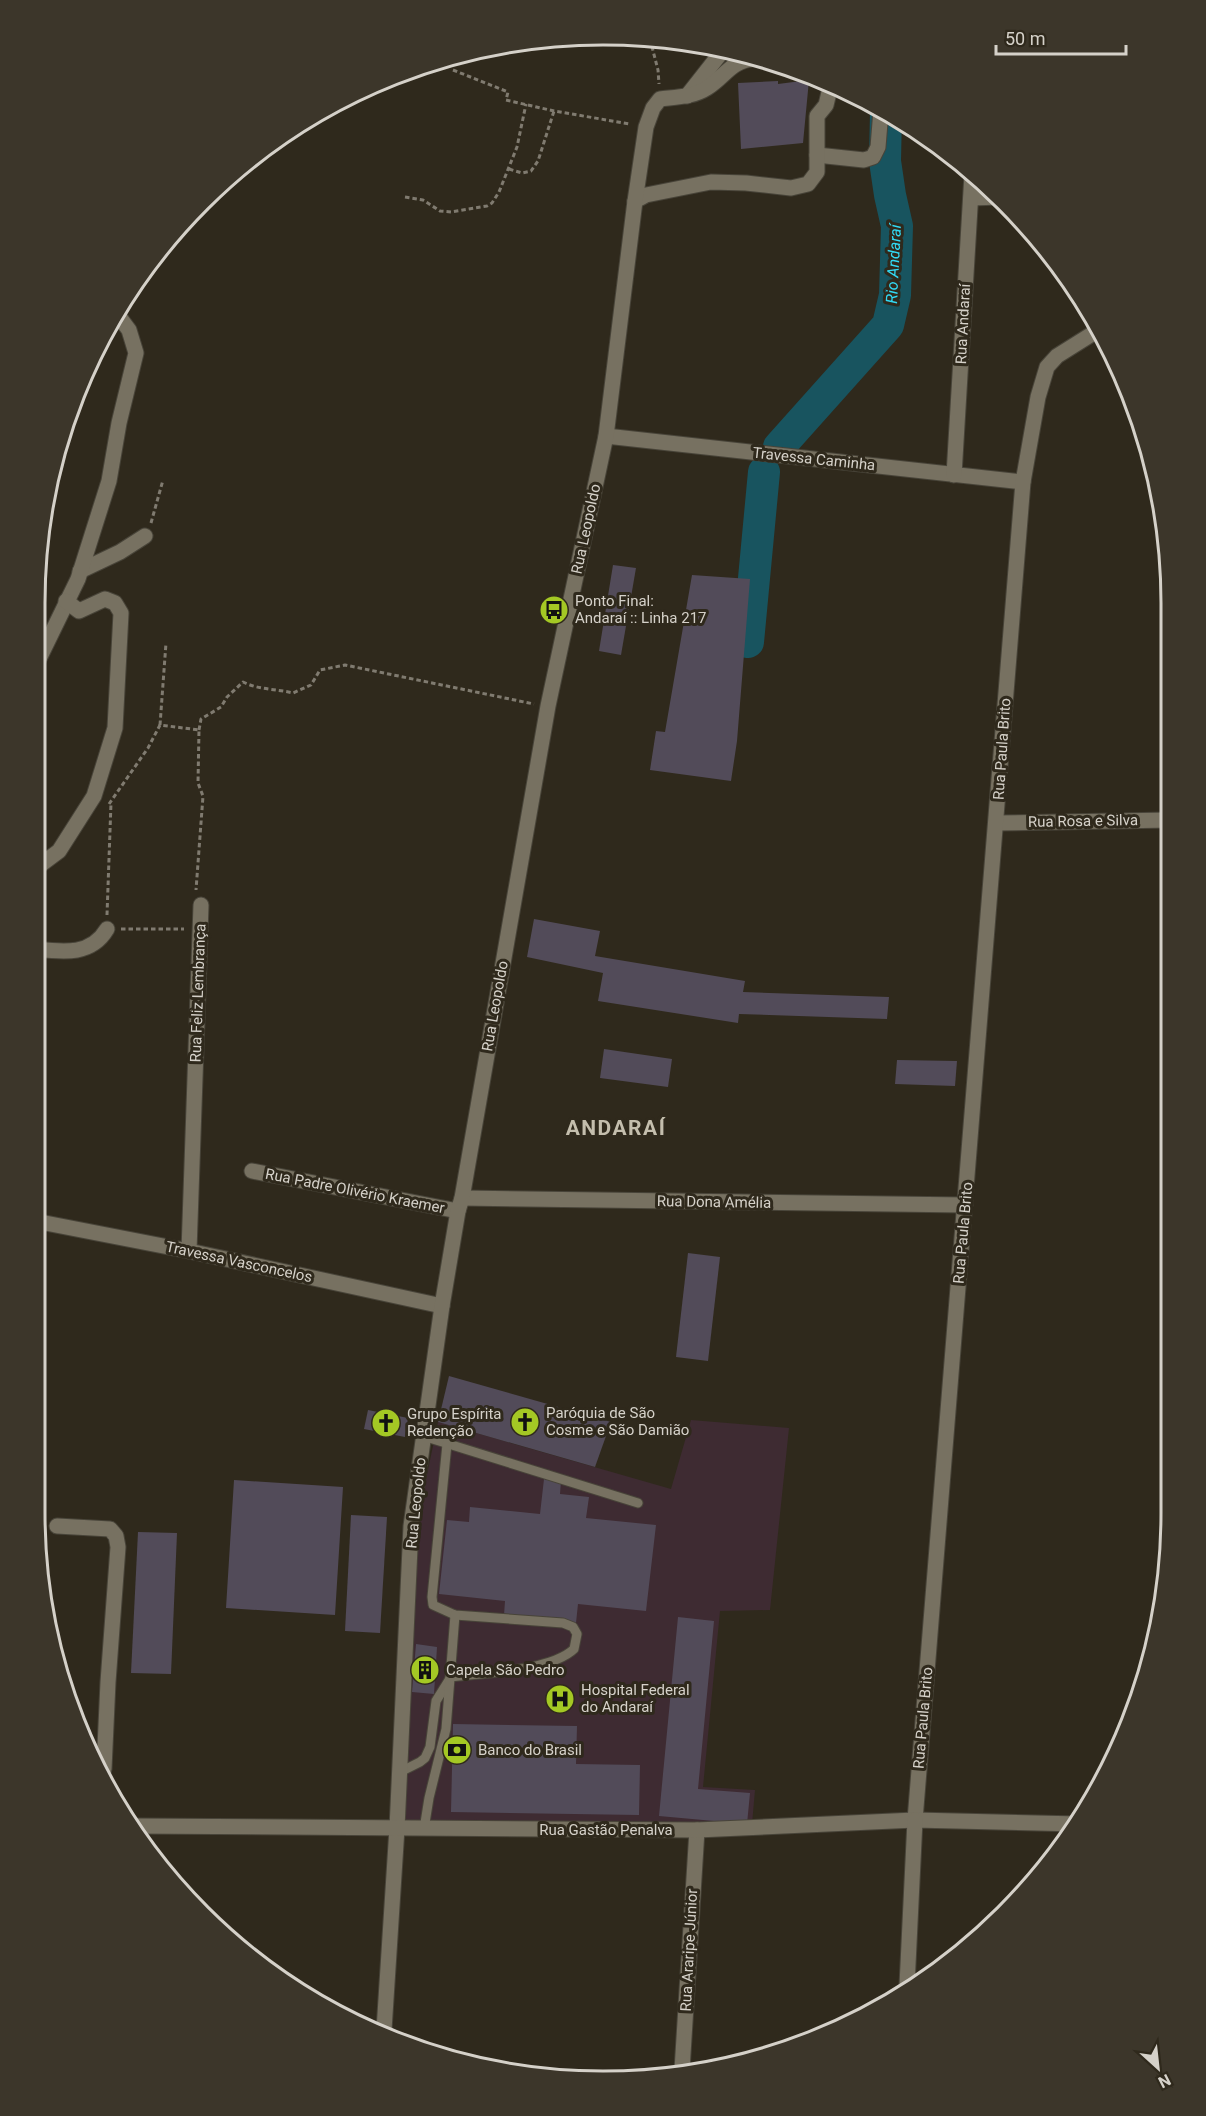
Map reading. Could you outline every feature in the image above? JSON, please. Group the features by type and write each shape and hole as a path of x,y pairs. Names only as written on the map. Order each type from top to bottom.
{"street":[{"path":"687,96 717,57"},
{"path":"660,99 687,96 706,89 729,67 739,62"},
{"path":"635,201 646,195 711,182 737,182 791,188 808,184 817,172 817,116 826,105 829,93"},
{"name":"Rua Leopoldo","path":"384,2027 400,1772 411,1526 423,1436 442,1306 548,706 606,436 646,127 652,108 660,99"},
{"path":"817,155 864,160 873,158 878,147 880,119"},
{"name":"Rua Andaraí","path":"954,475 972,184"},
{"path":"971,198 987,197"},
{"path":"45,646 80,572 109,481 119,423 136,353 129,330 122,321"},
{"name":"Rua Paula Brito","path":"907,1981 915,1820 1023,482 1038,398 1047,367 1057,356 1091,334"},
{"name":"Travessa Caminha","path":"606,436 1023,482"},
{"path":"80,572 120,552 145,536"},
{"path":"45,862 59,851 94,796 115,728 122,613 115,603 105,599 79,611 66,601"},
{"name":"Rua Rosa e Silva","path":"997,823 1161,820"},
{"name":"Rua Feliz Lembrança","path":"189,1251 201,905"},
{"path":"45,950 74,952 101,939 107,929"},
{"name":"Rua Padre Olivério Kraemer","path":"252,1170 460,1205"},
{"name":"Rua Dona Amélia","path":"460,1205 965,1205"},
{"name":"Travessa Vasconcelos","path":"45,1223 189,1251 442,1306"},
{"path":"57,1526 110,1529 116,1536 118,1547 104,1763"},
{"name":"Rua Gastão Penalva","path":"141,1826 697,1830 915,1820 1066,1824"},
{"name":"Rua Araripe Júnior","path":"682,2065 697,1830"}],"lane":[{"path":"423,1436 638,1503"},
{"path":"447,1444 433,1605 455,1614 563,1623 573,1627 577,1634 574,1649 557,1660 540,1665 451,1677"},
{"path":"424,1829 446,1729 455,1614"},
{"path":"400,1772 425,1758 430,1747 436,1701 451,1677"}],"path":[{"path":"652,47 658,70 660,99"},
{"path":"453,69 508,92 506,100 646,127"},
{"path":"405,197 423,200 440,211 451,212 487,206 492,203 499,192 517,147 526,104"},
{"path":"509,169 522,173 531,171 538,161 554,111"},
{"path":"145,536 153,518 163,480"},
{"path":"103,808 111,802 154,738 160,725 166,643"},
{"path":"160,725 199,730 201,719 221,707 227,696 243,682 253,687 293,693 310,685 320,670 345,666 548,706"},
{"name":"Rua Feliz Lembrança","path":"199,730 198,783 203,796 195,896 201,905"},
{"path":"111,802 107,929 200,930"}],"shaded area":[{"name":"Hospital Federal do Andaraí","path":"691,1420 789,1428 770,1610 720,1611 703,1787 755,1790 752,1824 402,1822 416,1527 438,1422 671,1489"}],"building":[{"path":"778,81 778,84 800,81 809,84 803,143 741,149 738,83"},
{"path":"613,565 636,568 621,655 599,651"},
{"path":"692,575 750,579 737,741 731,781 650,770 656,731 665,732"},
{"path":"534,919 600,931 595,956 745,981 743,992 889,997 887,1019 739,1014 738,1023 598,1001 603,973 527,957"},
{"path":"604,1049 672,1059 668,1087 600,1078"},
{"path":"897,1060 957,1061 955,1086 895,1084"},
{"path":"688,1253 720,1257 708,1361 676,1357"},
{"name":"Paróquia de São Cosme e São Damião","path":"449,1376 611,1422 595,1467 438,1422"},
{"name":"Grupo Espírita Redenção","path":"368,1410 408,1418 405,1437 364,1429"},
{"path":"544,1479 561,1481 560,1494 589,1497 586,1518 656,1525 646,1611 578,1604 576,1623 504,1615 505,1601 439,1594 447,1520 469,1522 470,1507 540,1514"},
{"path":"234,1480 343,1487 335,1615 226,1608"},
{"path":"351,1515 387,1517 380,1633 345,1631"},
{"path":"138,1532 177,1533 171,1674 131,1673"},
{"path":"678,1617 714,1621 698,1789 750,1793 747,1824 659,1816"},
{"name":"Capela São Pedro","path":"416,1644 437,1647 434,1694 412,1692"},
{"path":"453,1724 577,1726 576,1764 640,1765 639,1815 451,1812"}],"waterway":[{"name":"Rio Andaraí","path":"779,447 888,325 895,295 897,226 885,161 886,122"},
{"name":"Rio Andaraí","path":"748,642 764,472"}],"place":[{"name":"Ponto Final: Andaraí :: Linha 217","path":"554,610"},
{"name":"Paróquia de São Cosme e São Damião","path":"525,1422"},
{"name":"Grupo Espírita Redenção","path":"386,1423"},
{"name":"Capela São Pedro","path":"425,1670"},
{"name":"Hospital Federal do Andaraí","path":"560,1699"},
{"name":"Banco do Brasil","path":"457,1750"}],"district":[{"name":"ANDARAÍ","path":"616,1128"}]}
